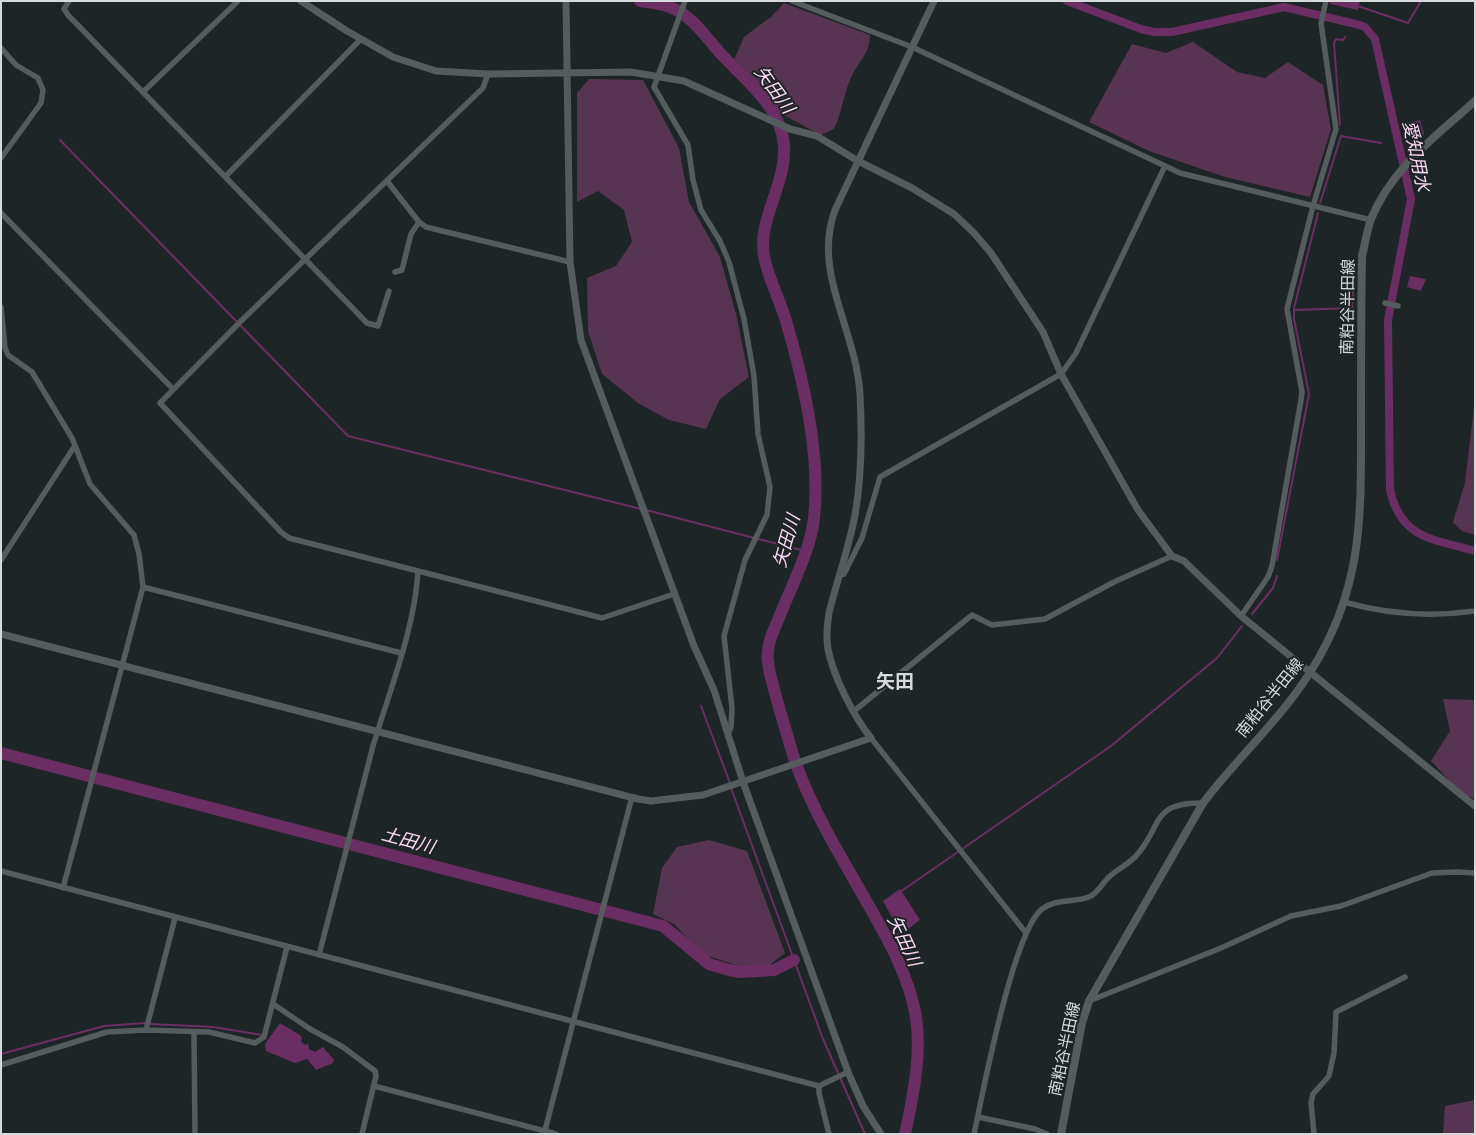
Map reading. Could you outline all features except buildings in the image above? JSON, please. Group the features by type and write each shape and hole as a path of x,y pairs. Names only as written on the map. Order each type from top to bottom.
{"main road":[{"name":"南粕谷半田線","path":"1061,1134 1082,1023 1089,1001 1203,803 1220,779 1287,704 1311,672 1331,636 1356,562 1361,512 1362,256 1371,220 1383,193 1400,170 1475,101"}],"street":[{"path":"69,1 64,9 68,15 367,323 378,326 389,291"},
{"path":"143,92 238,1"},
{"path":"301,1 393,57 422,67 452,72 488,74 568,71 667,76 700,87 790,129 817,136 858,161 912,188 954,214 974,232 1044,332 1061,374 1138,510 1172,556 1184,561 1241,616 1475,806"},
{"path":"566,1 570,262 581,340 674,594 694,646 714,690 743,782 848,1072 863,1106 881,1134"},
{"path":"685,1 654,87 685,139 701,210 720,241 729,262 744,319 754,376 758,434 770,487 767,515 745,560 724,636 732,708 731,727 728,734"},
{"path":"792,1 912,47 1165,166 1221,184 1371,220"},
{"path":"934,1 830,224 827,247 830,275 854,353 860,393 858,489 851,533 829,613 827,630 828,649 835,672 854,711 871,738 1026,933"},
{"path":"1241,616 1265,582 1272,566 1302,400 1287,309 1313,206 1336,129 1321,24 1326,1"},
{"path":"226,176 361,38"},
{"path":"1,48 16,65 38,78 42,90 41,103 1,158"},
{"path":"488,74 483,88 172,388 161,400 161,408 281,532 298,541 602,618 674,594"},
{"path":"839,575 844,574 862,538 880,477 1061,374 1076,353 1165,166"},
{"path":"387,181 419,222 439,232 570,262"},
{"path":"1,212 172,388"},
{"path":"396,272 402,270 411,234 419,222"},
{"path":"1385,303 1398,306"},
{"path":"1,307 5,348 8,355 32,372 72,438 90,484 134,535 139,554 143,587 63,888"},
{"path":"1,560 74,447"},
{"path":"854,711 972,615 992,625 1045,619 1114,582 1172,556"},
{"path":"319,955 377,732 382,724 416,599 418,572"},
{"path":"143,587 401,654"},
{"path":"1344,602 1371,610 1415,614 1475,611"},
{"path":"1,634 377,732 632,797 651,800 702,795 871,738"},
{"path":"544,1132 632,797"},
{"path":"974,1134 992,1046 1026,933 1038,913 1052,903 1088,897 1095,894 1109,877 1134,859 1144,846 1156,820 1164,812 1185,802 1203,803"},
{"path":"1,871 287,947 373,967 573,1022 820,1086 848,1072"},
{"path":"1089,1001 1221,948 1291,916 1342,906 1432,873 1475,874"},
{"path":"146,1030 175,918"},
{"path":"1,1065 98,1034 146,1030 209,1032 255,1043 264,1037 287,947"},
{"path":"1314,1134 1311,1102 1314,1094 1329,1076 1334,1053 1336,1012 1405,977"},
{"path":"273,1004 373,1068 376,1073 374,1086 362,1134"},
{"path":"194,1032 195,1134"},
{"path":"374,1086 556,1134"},
{"path":"820,1086 819,1093 829,1134"},
{"path":"978,1117 1035,1129 1047,1134"}],"shaded area":[{"path":"1331,1 1360,1 1358,10 1330,4"},
{"path":"784,3 870,35 868,48 853,74 834,129 821,135 778,112 761,88 733,62 744,37 772,16"},
{"path":"1193,42 1237,72 1265,78 1288,62 1323,85 1331,129 1310,197 1225,177 1149,151 1089,122 1132,44 1166,53"},
{"path":"589,79 643,80 679,148 689,202 720,257 736,314 749,377 720,399 706,429 669,420 638,403 602,374 588,331 587,278 616,266 632,242 624,210 598,191 577,202 577,93"},
{"path":"1420,120 1424,134 1415,145 1409,123"},
{"path":"1410,276 1426,279 1421,291 1407,287"},
{"path":"1475,398 1475,535 1462,531 1453,522 1465,483"},
{"path":"1443,699 1475,700 1475,799 1460,792 1431,761 1450,731"},
{"path":"709,840 747,851 785,953 767,967 742,967 702,954 674,924 653,914 662,868 677,847"},
{"path":"900,889 920,920 901,934 883,901"},
{"path":"280,1023 300,1035 302,1038 301,1042 306,1045 308,1043 309,1049 315,1052 323,1047 334,1060 333,1063 316,1070 307,1059 295,1063 266,1051 265,1044"},
{"path":"1475,1100 1475,1134 1443,1134 1445,1106"}],"waterway":[{"name":"矢田川","path":"640,1 670,7 692,21 769,106 781,131 784,145 784,160 767,218 763,246 765,261 786,321 805,393 813,444 816,495 812,532 799,570 772,635 768,651 768,662 773,687 792,753 806,790 895,954 913,1003 918,1035 918,1052 912,1102 905,1134"},
{"name":"愛知用水","path":"1067,1 1141,29 1154,32 1172,32 1284,7 1365,27 1375,39 1411,199 1388,320 1390,490 1402,519 1411,528 1433,539 1475,551"},
{"path":"1358,6 1408,23 1421,1"},
{"path":"1340,125 1334,43 1336,39 1343,40 1345,37"},
{"path":"1320,203 1341,136 1381,143"},
{"path":"60,140 348,436 641,509"},
{"path":"1277,560 1309,394 1294,319 1294,308 1318,213"},
{"path":"1295,310 1352,308 1354,270"},
{"path":"646,510 805,551"},
{"path":"1252,614 1273,588 1277,576"},
{"path":"900,892 1111,746 1217,658 1242,626"},
{"path":"701,706 730,783"},
{"name":"土田川","path":"1,753 663,926 709,964 729,970 740,972 774,970 794,960"},
{"name":"土田川","path":"731,788 823,1039 865,1134"},
{"path":"889,945 901,931"},
{"path":"1,1054 104,1026 145,1023"},
{"path":"150,1024 213,1027 262,1035"}],"district":[{"name":"矢田","path":"895,682"}]}
